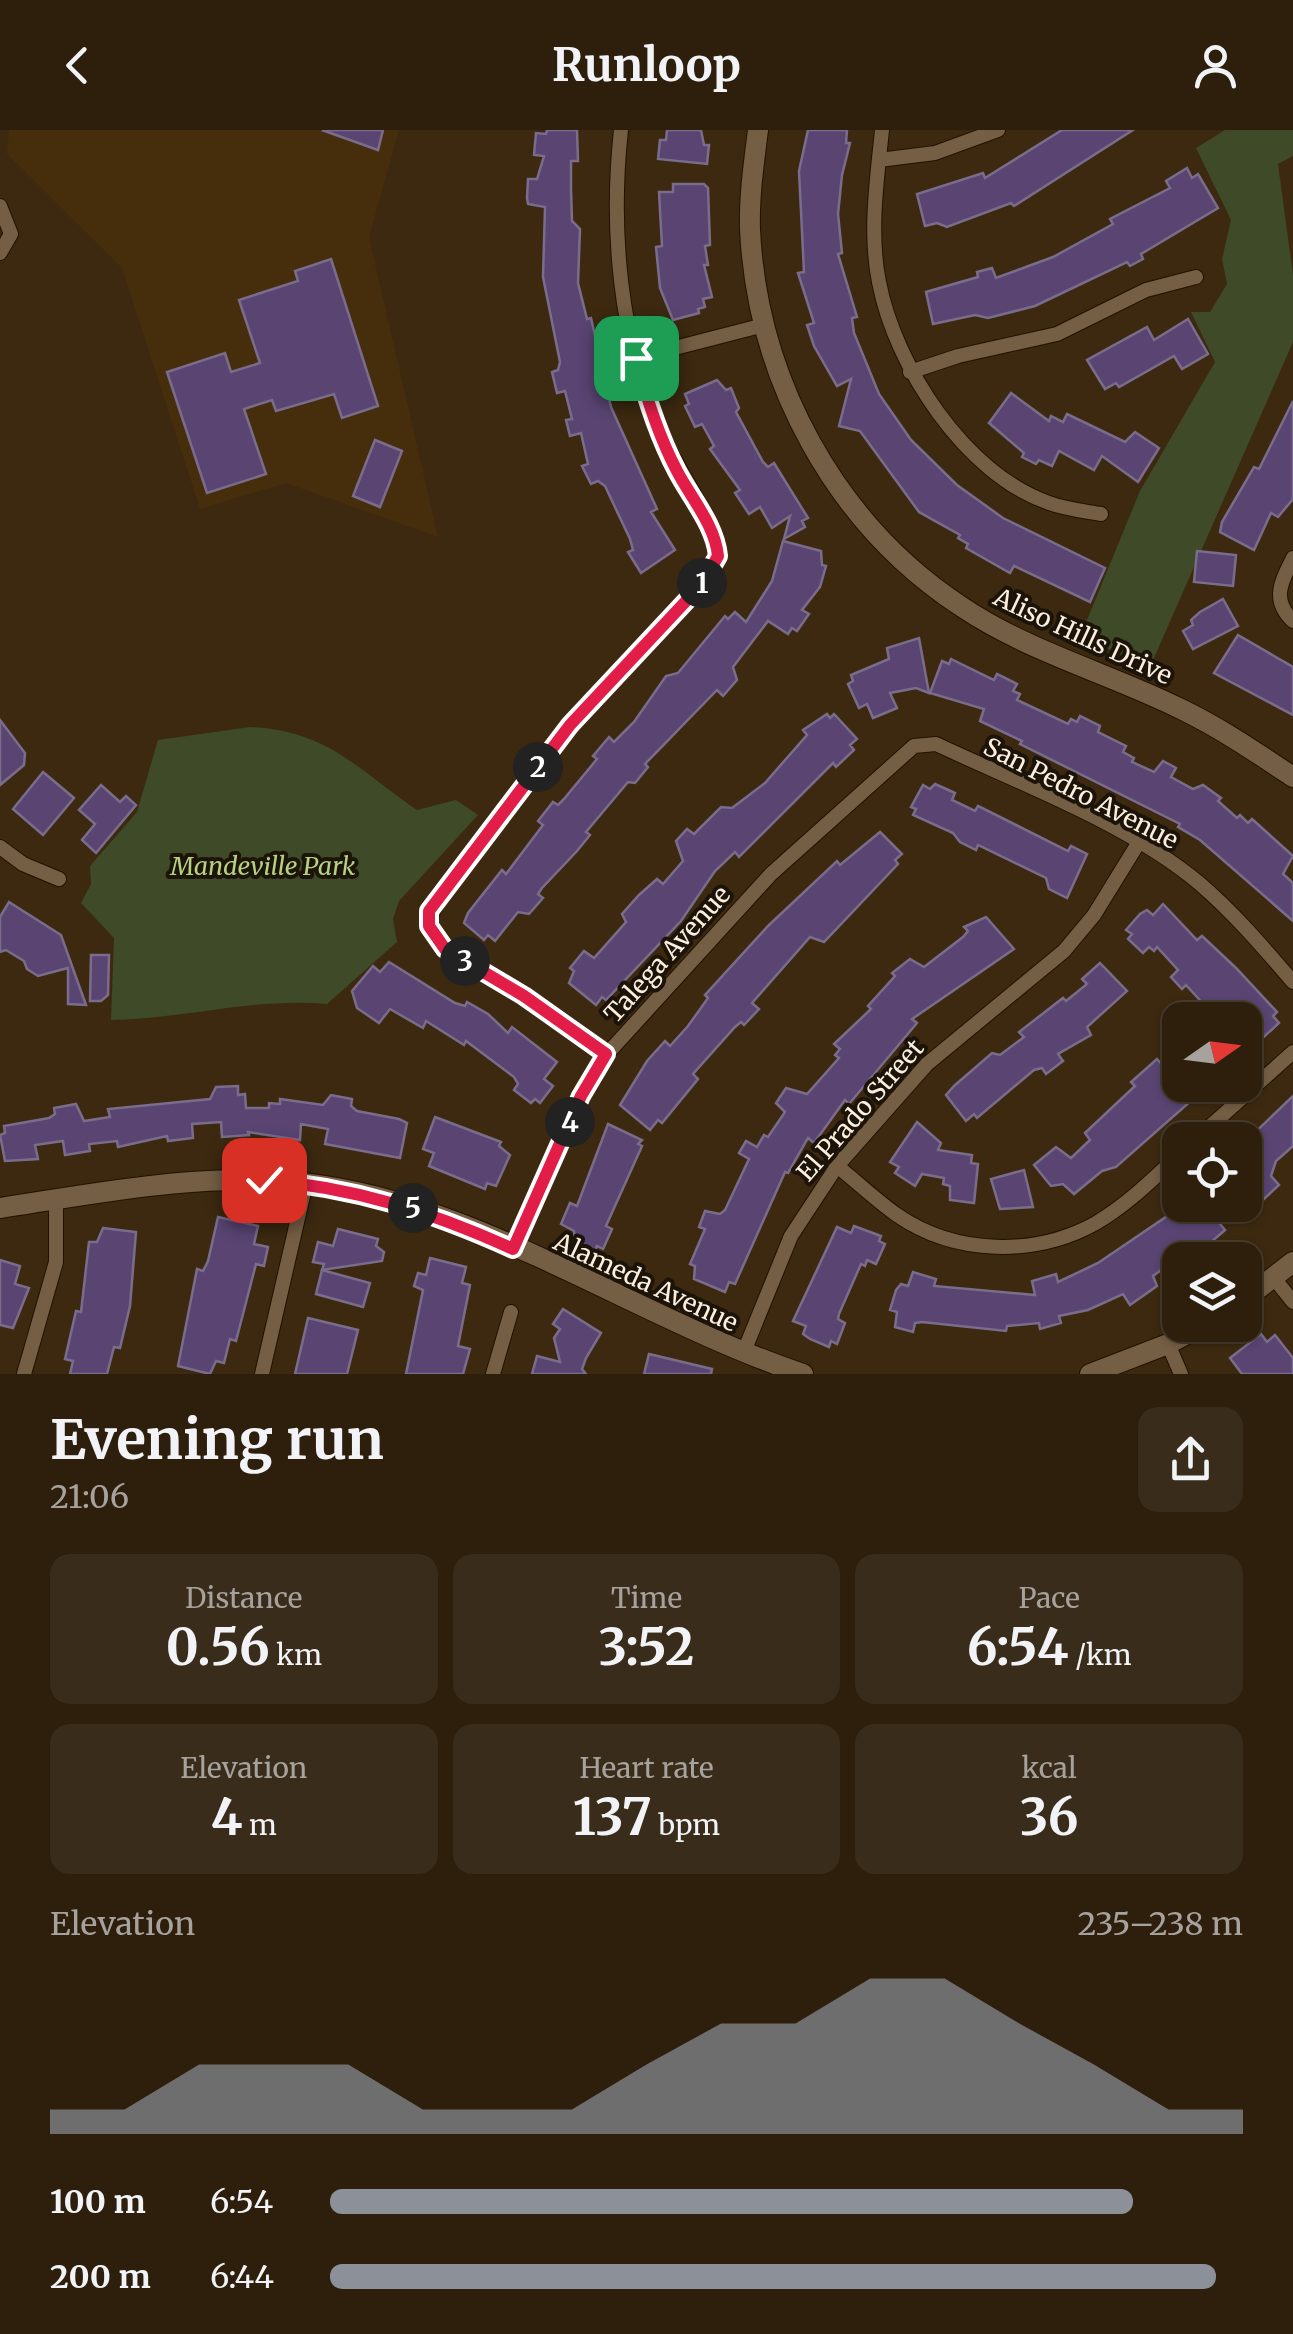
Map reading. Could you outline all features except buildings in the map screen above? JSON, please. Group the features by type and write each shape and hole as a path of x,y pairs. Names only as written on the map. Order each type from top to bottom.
{"street":[{"path":"606,1054 524,996 445,949 429,926 429,911 570,725 702,584 718,556 711,531 676,468 649,406 636,358 623,298 616,222 621,130"},
{"name":"Aliso Hills Drive","path":"758,130 750,227 764,325 784,390 818,458 860,516 908,566 962,608 1022,640 1181,709 1240,741 1293,778"},
{"path":"882,130 878,280 910,372 936,414 1006,478 1047,503 1101,514"},
{"path":"879,160 936,153 998,130"},
{"path":"0,206 11,234 0,253"},
{"path":"910,372 958,356 1057,334 1146,290 1196,277"},
{"path":"636,358 764,325"},
{"path":"1293,558 1279,589 1279,603 1293,621"},
{"name":"Talega Avenue","path":"513,1249 581,1096 606,1054 770,874 905,752 924,744"},
{"name":"San Pedro Avenue","path":"924,744 936,744 1139,842 1196,881 1244,924 1293,982"},
{"name":"El Prado Street","path":"743,1354 791,1236 837,1166 928,1064 1064,952 1094,915 1139,842"},
{"path":"0,848 22,864 59,879"},
{"path":"1216,1122 1293,1052"},
{"path":"837,1166 899,1216 946,1240 997,1248 1045,1244 1096,1224 1162,1169"},
{"name":"Alameda Avenue","path":"0,1208 198,1182 306,1183 428,1212 743,1354 803,1374"},
{"path":"262,1374 306,1183"},
{"path":"24,1374 56,1262 56,1200"},
{"path":"1262,1287 1293,1262"},
{"path":"1274,1278 1293,1302"},
{"path":"493,1374 511,1312"},
{"path":"1090,1374 1172,1342"},
{"path":"1168,1344 1181,1374"}],"shaded area":[{"path":"9,130 399,130 369,237 438,537 286,483 200,509 122,268 7,154"}],"green space":[{"path":"1225,130 1293,130 1293,156 1278,164 1293,275 1293,342 1150,667 1080,637 1140,491 1215,362 1191,312 1210,312 1227,284 1222,259 1231,220 1196,148"},
{"name":"Mandeville Park","path":"250,727 277,730 322,744 417,810 456,800 478,815 399,901 393,919 397,942 327,1004 273,1003 111,1020 114,938 81,903 91,884 90,866 137,812 158,740"}],"route":[{"path":"264,1180 306,1183 378,1197 444,1217 513,1249 581,1096 606,1054 524,996 445,949 429,926 429,911 570,725 702,584 718,556 711,531 676,468 649,406 636,358"}]}
